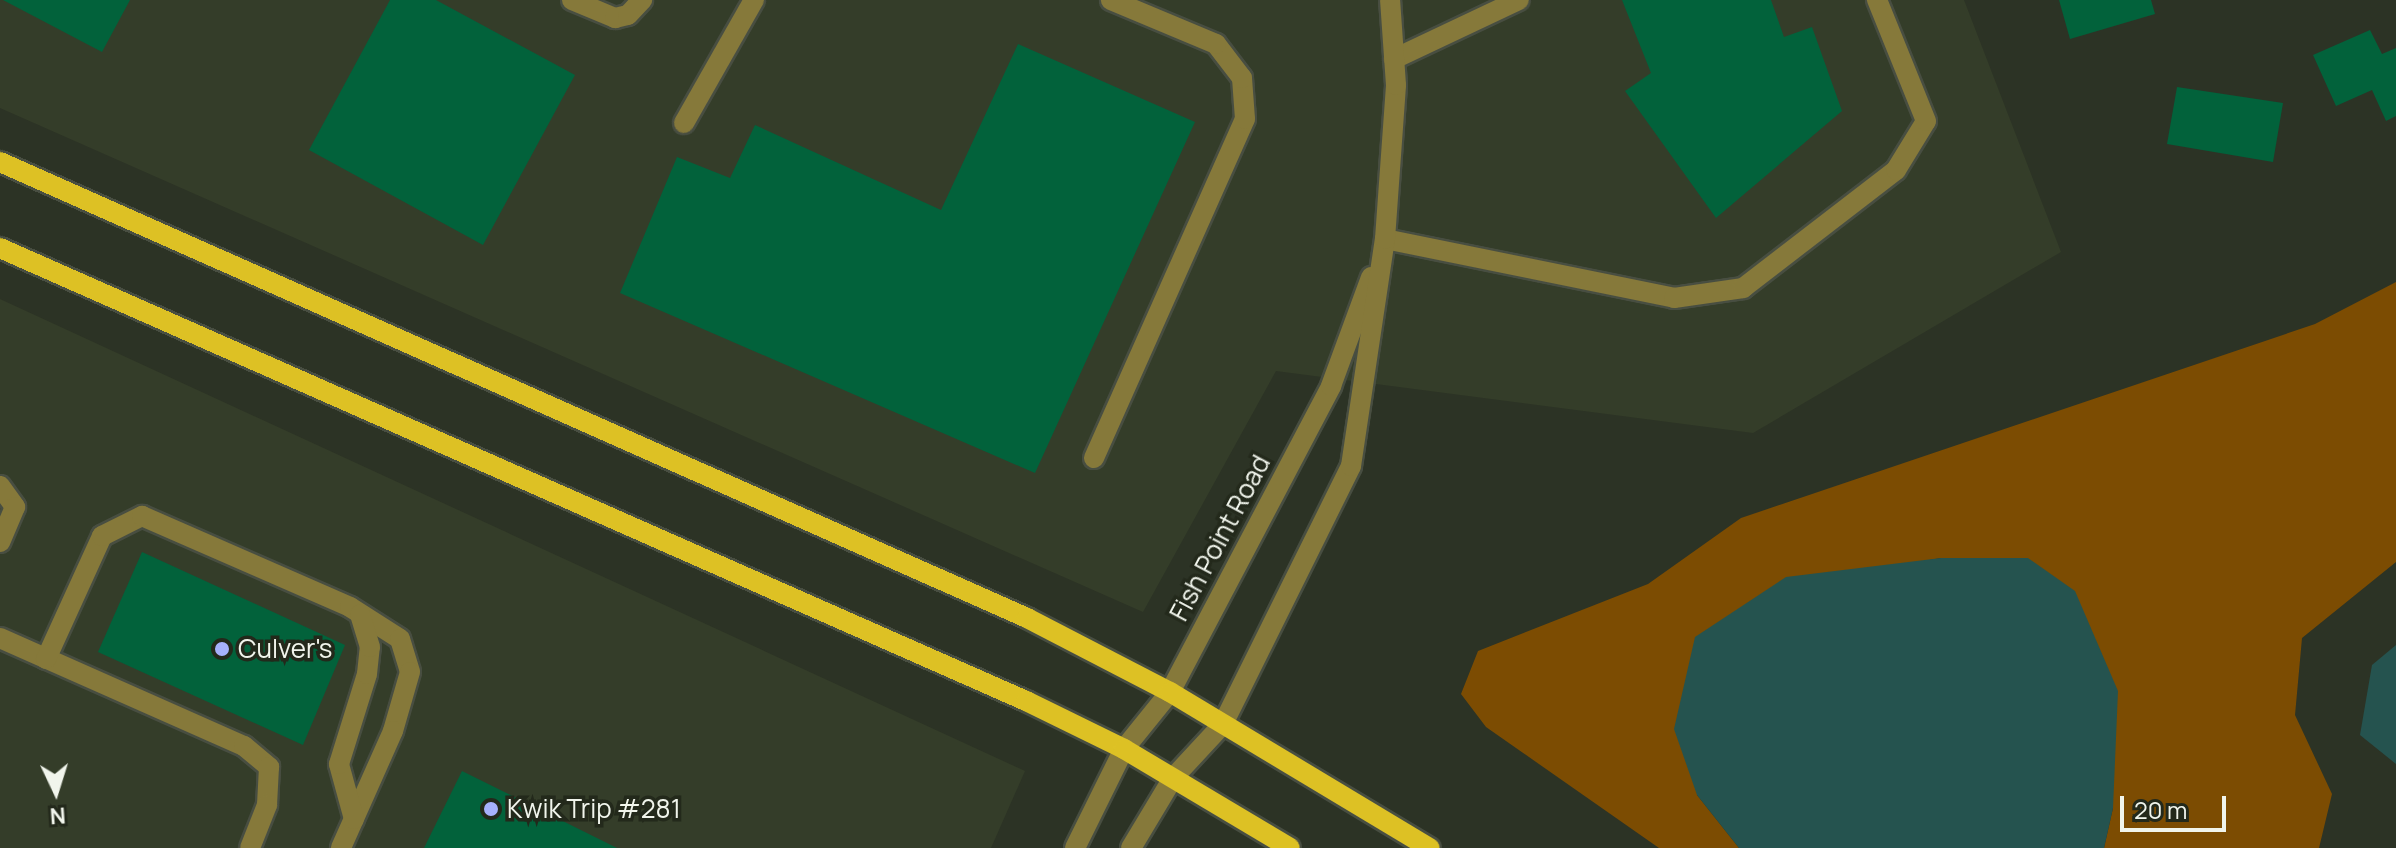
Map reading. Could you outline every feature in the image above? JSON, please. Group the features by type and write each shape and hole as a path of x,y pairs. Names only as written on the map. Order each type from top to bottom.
{"main road":[{"path":"0,162 880,549 1170,692 1430,848"},
{"path":"0,248 1026,701 1124,749 1290,848"}],"street":[{"path":"572,0 615,18 628,15 642,0"},
{"path":"684,123 754,0"},
{"path":"1094,458 1245,119 1242,78 1216,44 1111,0"},
{"name":"Fish Point Road","path":"1131,848 1173,778 1223,724 1351,466 1385,239 1394,59 1390,0"},
{"path":"1394,59 1519,0"},
{"path":"1385,239 1674,298 1743,288 1896,170 1926,121 1877,0"},
{"name":"Fish Point Road","path":"1075,848 1124,749 1170,692 1331,386 1385,239"},
{"path":"0,486 15,507 0,542"},
{"path":"46,659 102,536 142,516 360,614 400,639 410,672 393,731 341,848"},
{"path":"354,819 339,764 367,674 370,647 360,614"},
{"path":"0,638 244,746 269,767 267,805 250,848"}],"shaded area":[{"path":"0,0 1964,0 2061,252 1753,433 1276,371 1143,612 0,108"},
{"path":"2396,282 2396,562 2302,638 2295,715 2332,794 2319,848 2104,848 2113,808 1941,558 1877,569 1697,795 1739,848 1659,848 1486,727 1461,694 1478,651 1648,584 1741,518 2315,324"},
{"path":"0,299 1025,771 991,848 0,848"}],"water":[{"path":"1941,558 2028,558 2075,591 2118,691 2113,808 2104,848 1739,848 1697,795 1674,729 1695,637 1786,577"},
{"path":"2396,645 2396,764 2360,735 2372,665"}],"building":[{"path":"3,0 130,0 102,52"},
{"path":"390,0 436,0 575,75 483,245 309,150"},
{"path":"1622,0 1771,0 1784,37 1812,27 1842,111 1716,218 1625,91 1651,73"},
{"path":"2059,0 2151,0 2155,14 2070,39"},
{"path":"2370,30 2382,54 2396,48 2396,116 2386,121 2372,90 2336,106 2313,55"},
{"path":"1018,44 1195,122 1035,473 620,293 677,157 730,178 755,125 941,210"},
{"path":"2177,87 2283,103 2273,162 2167,144"},
{"name":"Culver's","path":"142,552 345,645 303,745 98,652"},
{"name":"Kwik Trip #281","path":"462,771 617,848 424,848"}],"place":[{"name":"Culver's","path":"222,649"},
{"name":"Kwik Trip #281","path":"491,809"}]}
